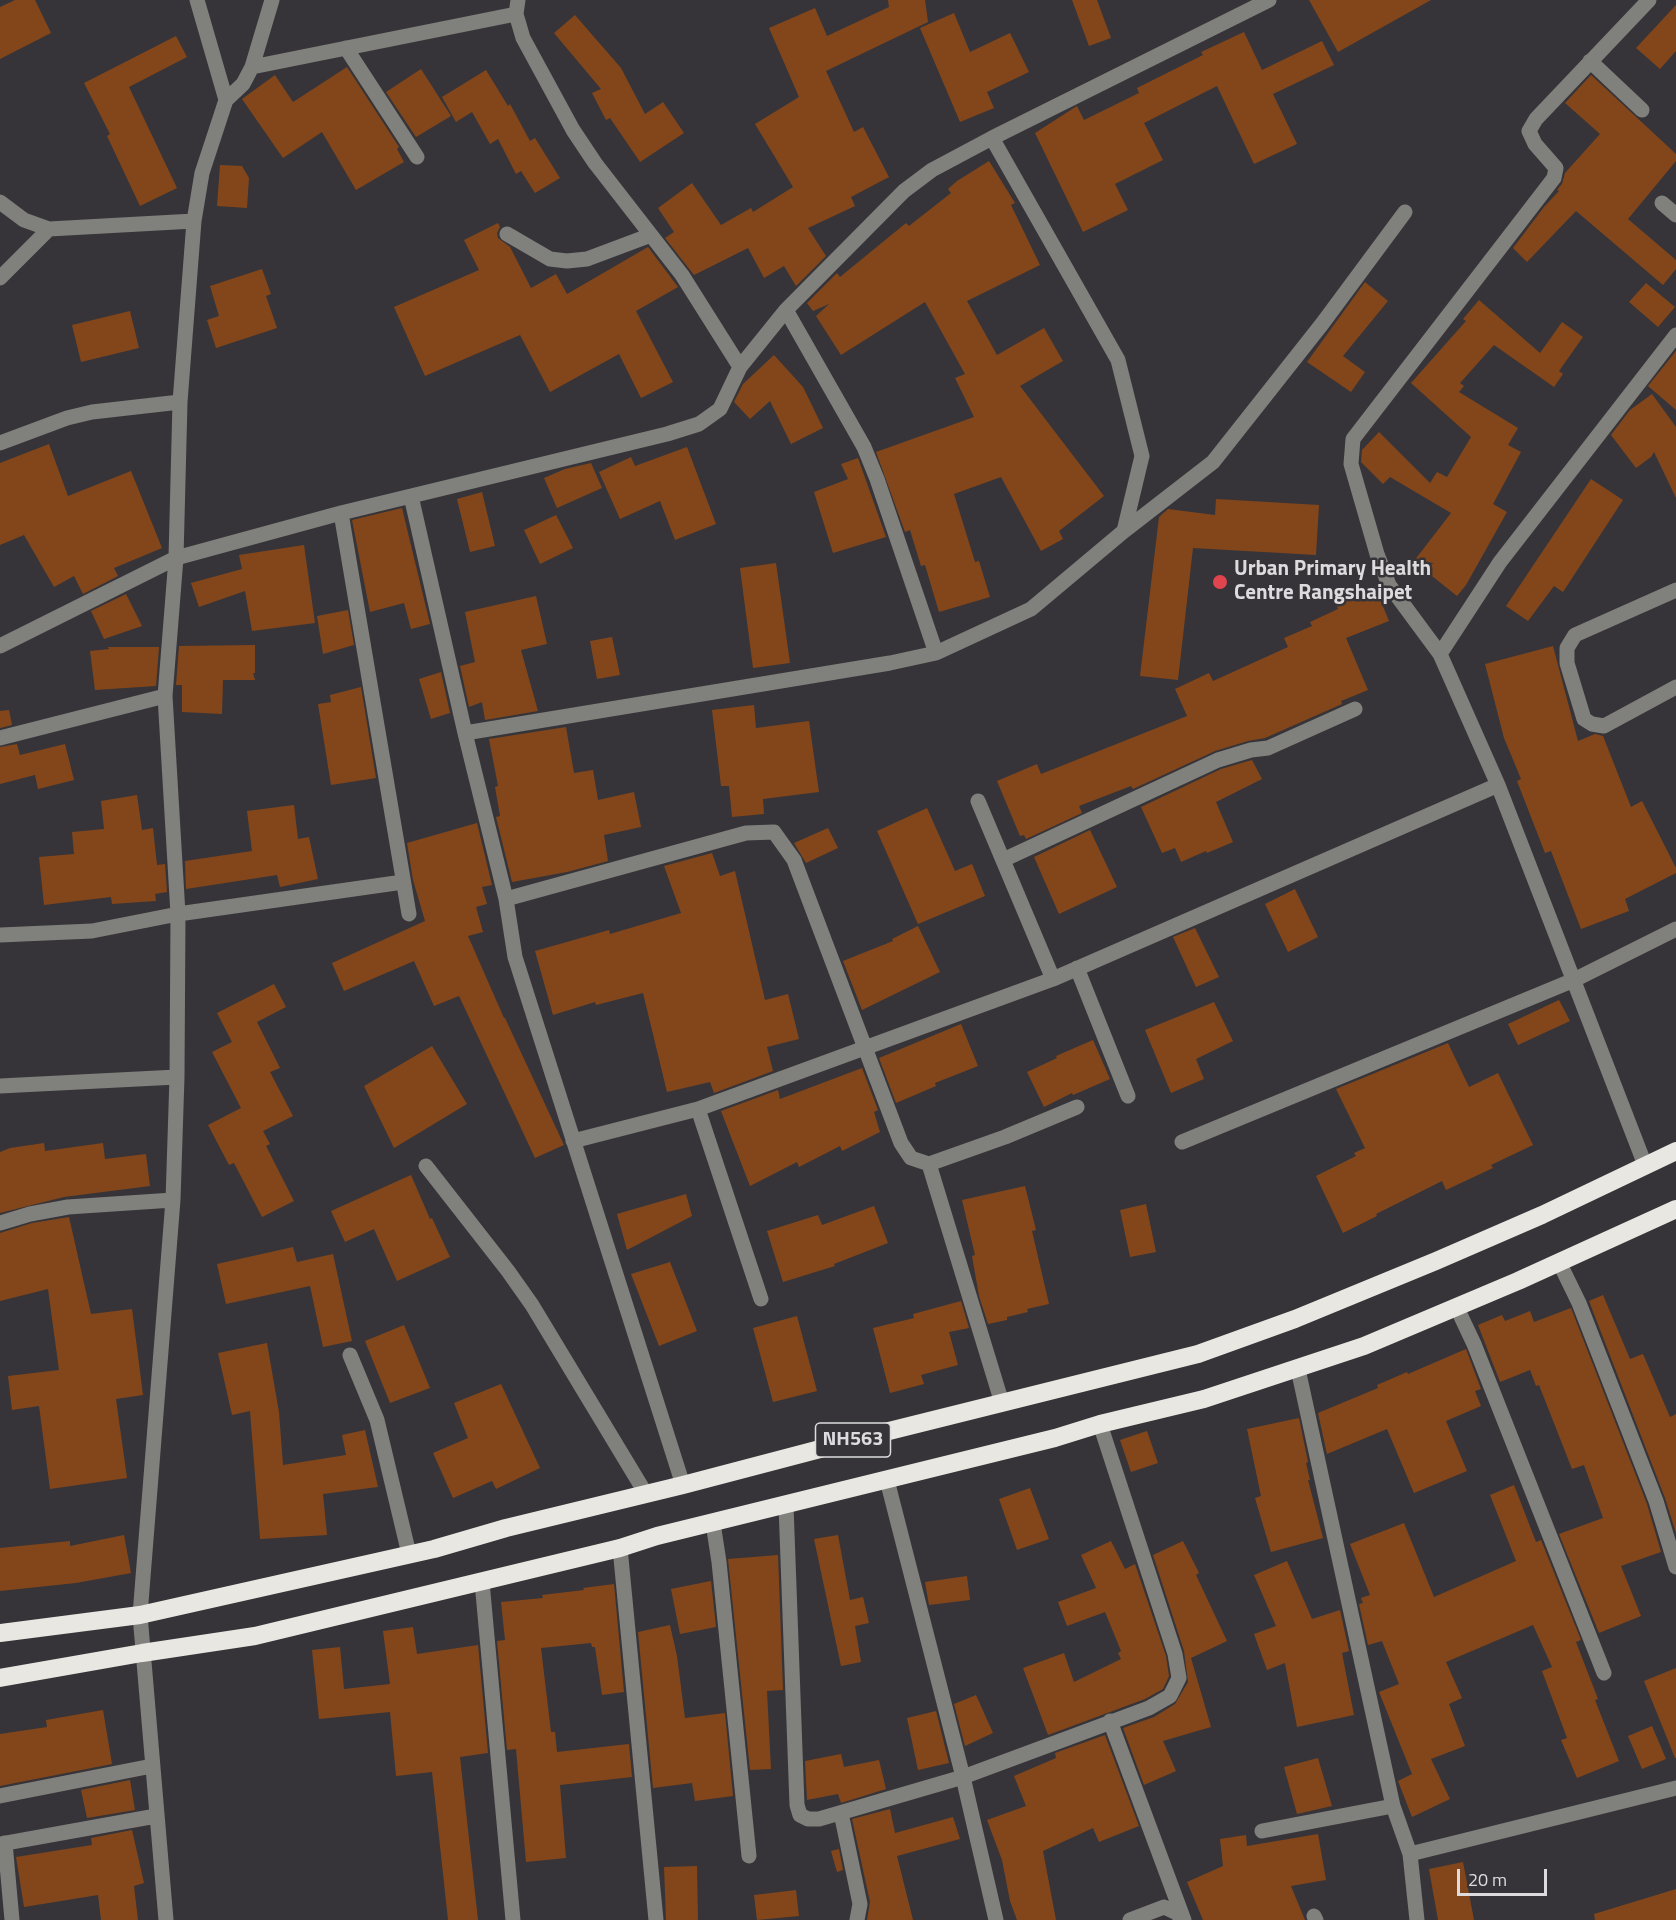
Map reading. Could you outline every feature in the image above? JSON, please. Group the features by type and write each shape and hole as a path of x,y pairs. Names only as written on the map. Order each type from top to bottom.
{"highway":[{"name":"NH563","path":"0,1633 140,1615 434,1549 506,1528 1198,1354 1295,1319 1542,1215 1676,1151"},
{"name":"NH563","path":"0,1678 255,1636 620,1548 657,1536 1204,1399 1364,1346 1457,1308 1676,1209"}],"street":[{"path":"197,0 226,100"},
{"path":"165,1920 140,1615 173,1200 177,1077 178,914 165,696 176,558 180,402 194,221 202,173 226,100 243,84 252,67 272,0"},
{"path":"0,646 176,558 341,513 667,434 699,424 720,410 741,368 786,310 904,191 932,170 1269,0"},
{"path":"1645,1165 1498,784 1440,654 1389,585 1377,554 1351,464 1353,439 1554,178 1556,168 1534,144 1529,131 1536,119 1649,0"},
{"path":"252,67 346,48 517,7 523,38 573,130 595,163 702,305 741,368"},
{"path":"346,48 417,158"},
{"path":"1590,61 1642,110"},
{"path":"992,138 1118,360 1142,456 1124,531"},
{"path":"0,202 24,220 50,229 194,221"},
{"path":"1662,203 1676,215"},
{"path":"465,733 890,663 936,653 1031,609 1124,531 1213,462 1322,324 1405,212"},
{"path":"0,278 50,229"},
{"path":"507,234 550,259 567,261 587,259 651,235"},
{"path":"786,310 864,447 936,653"},
{"path":"1440,654 1500,562 1676,335"},
{"path":"0,443 67,418 92,412 180,402"},
{"path":"411,496 465,733 506,899 515,957 683,1485"},
{"path":"341,513 409,914"},
{"path":"1676,590 1575,635 1567,648 1567,663 1584,719 1593,724 1604,726 1676,687"},
{"path":"0,738 165,696"},
{"path":"1003,860 1218,760 1251,750 1268,748 1355,709"},
{"path":"573,1141 698,1109 1053,979 1498,784"},
{"path":"978,801 1053,979"},
{"path":"506,899 746,833 774,832 794,860 901,1143 911,1158 929,1164 1005,1137 1077,1107"},
{"path":"0,935 92,931 178,914 403,882"},
{"path":"1182,1142 1574,980 1676,929"},
{"path":"1077,968 1128,1096"},
{"path":"0,1086 177,1077"},
{"path":"698,1109 761,1299"},
{"path":"929,1164 1002,1403"},
{"path":"426,1166 532,1305 645,1494"},
{"path":"0,1223 30,1214 68,1207 173,1200"},
{"path":"1559,1262 1579,1304 1652,1490 1676,1567"},
{"path":"1457,1308 1474,1344 1604,1673"},
{"path":"350,1355 376,1420 409,1554"},
{"path":"1298,1369 1393,1806 1410,1854 1417,1920"},
{"path":"786,1505 797,1806 800,1815 808,1819 819,1820 963,1777 1149,1708 1170,1696 1179,1678 1175,1654 1100,1424"},
{"path":"887,1480 963,1777 996,1920"},
{"path":"713,1523 749,1856"},
{"path":"620,1548 656,1920"},
{"path":"482,1582 513,1920"},
{"path":"1110,1721 1183,1920"},
{"path":"0,1796 152,1766"},
{"path":"1410,1854 1676,1788"},
{"path":"1262,1831 1393,1806"},
{"path":"841,1814 860,1904 857,1920"},
{"path":"12,1920 2,1843 156,1816"},
{"path":"1130,1920 1164,1907 1177,1912 1183,1920"}],"building":[{"path":"15,0 35,0 51,33 0,59 0,7"},
{"path":"888,0 925,0 928,22 826,71 854,132 863,127 889,177 851,197 855,206 808,228 826,256 796,286 784,266 764,278 748,248 694,275 665,238 674,232 658,208 692,183 721,225 751,208 753,212 793,187 755,124 799,97 769,28 815,8 827,36 889,7"},
{"path":"1072,0 1097,0 1111,38 1089,46"},
{"path":"1309,0 1431,0 1338,52"},
{"path":"1676,5 1676,51 1660,69 1636,48"},
{"path":"954,13 970,52 1010,33 1029,72 987,92 994,108 960,122 920,28"},
{"path":"575,15 621,68 645,114 663,102 684,133 640,162 610,118 606,120 592,93 601,89 554,33"},
{"path":"1244,32 1262,70 1322,41 1334,65 1273,94 1297,144 1254,164 1217,86 1144,123 1163,160 1115,184 1128,210 1083,232 1035,133 1077,106 1084,120 1139,93 1137,88 1203,55 1201,52"},
{"path":"176,36 187,57 129,87 177,188 140,206 107,136 110,134 84,83"},
{"path":"347,67 399,147 397,149 404,162 356,190 322,132 283,158 242,99 275,75 293,102"},
{"path":"421,69 451,116 416,137 386,92"},
{"path":"486,70 508,106 510,104 530,141 535,138 560,178 535,193 521,171 516,174 498,139 490,144 472,112 456,122 442,97"},
{"path":"1591,75 1676,154 1676,161 1628,219 1676,260 1676,269 1663,285 1576,211 1527,262 1513,248 1559,191 1557,190 1562,184 1565,173 1600,134 1565,103"},
{"path":"989,161 1015,203 1011,205 1040,265 967,301 997,355 1044,328 1063,361 1020,386 1104,496 1059,531 1063,539 1041,551 1001,477 954,494 975,562 979,561 990,597 939,612 925,565 921,566 910,530 905,532 876,452 974,417 955,378 965,374 925,302 841,355 816,316 829,304 813,311 807,303 837,273 840,277 906,223 909,226 951,193 948,189 957,181"},
{"path":"220,165 242,166 249,178 247,208 217,206"},
{"path":"498,223 500,227 497,233 498,238 510,247 531,288 556,274 567,294 648,247 678,287 636,311 673,382 641,398 619,354 550,392 520,335 425,376 394,307 479,270 464,240"},
{"path":"262,269 271,294 266,296 277,328 216,348 207,320 219,316 210,286"},
{"path":"1365,282 1388,301 1343,356 1365,372 1351,392 1307,362"},
{"path":"1646,283 1675,307 1658,327 1629,302"},
{"path":"1479,300 1540,353 1562,322 1583,337 1559,371 1563,374 1554,387 1494,345 1460,383 1464,386 1459,392 1518,428 1508,445 1521,452 1493,504 1507,512 1466,585 1457,596 1422,568 1434,563 1414,561 1451,513 1390,477 1383,484 1361,462 1362,450 1379,432 1430,483 1437,472 1447,477 1471,437 1411,383 1466,321 1463,319"},
{"path":"130,311 139,348 81,362 72,325"},
{"path":"1676,351 1676,410 1648,386"},
{"path":"774,355 803,387 823,428 791,444 770,401 750,419 734,402 743,384"},
{"path":"1652,394 1676,427 1676,498 1654,452 1636,468 1611,435 1630,410"},
{"path":"49,444 68,496 131,471 162,548 114,568 118,576 83,594 74,576 54,587 24,535 0,545 0,463"},
{"path":"687,447 716,524 675,540 660,501 620,519 599,472 631,457 635,466"},
{"path":"858,458 886,537 833,553 814,492 848,479 841,464"},
{"path":"591,463 602,488 557,508 544,478 565,469"},
{"path":"1591,479 1623,500 1563,592 1554,586 1528,621 1506,606"},
{"path":"482,492 495,546 470,552 457,499"},
{"path":"1216,499 1319,505 1316,555 1193,548 1178,680 1140,676 1159,517 1168,509 1215,515"},
{"path":"402,508 430,624 411,629 404,603 370,612 352,520"},
{"path":"556,515 573,548 540,564 524,530"},
{"path":"304,545 315,623 252,631 245,591 199,607 191,583 242,569 239,555"},
{"path":"776,563 790,663 753,668 740,568"},
{"path":"1375,587 1389,621 1346,638 1368,690 1265,738 1215,751 1133,789 1131,786 1079,806 1082,813 1026,839 1024,835 1020,836 997,781 1037,764 1041,774 1187,716 1175,689 1209,673 1213,681 1288,647 1284,638 1312,626 1310,622 1338,609 1336,604"},
{"path":"126,594 142,626 104,639 91,611"},
{"path":"536,596 547,644 521,650 538,711 485,720 482,702 469,707 460,666 475,662 465,612"},
{"path":"348,610 354,645 323,654 317,616"},
{"path":"612,637 620,675 597,679 590,641"},
{"path":"255,645 255,673 253,673 255,680 223,680 222,714 182,712 182,685 176,685 179,646"},
{"path":"1553,646 1578,741 1595,734 1603,736 1631,807 1642,801 1676,868 1676,873 1625,899 1629,911 1581,929 1551,851 1545,853 1517,781 1521,779 1504,738 1485,664"},
{"path":"108,647 159,647 156,686 95,690 90,651 109,649"},
{"path":"441,672 450,713 431,719 419,679"},
{"path":"361,687 376,778 331,785 318,704 331,702 330,695"},
{"path":"754,705 756,728 809,721 819,792 763,799 764,814 732,817 729,786 721,786 712,710"},
{"path":"9,710 12,725 0,728 0,711"},
{"path":"566,727 574,773 593,770 598,800 634,792 641,827 604,835 608,861 567,872 512,882 496,817 500,816 495,787 498,786 489,739"},
{"path":"17,744 20,755 65,744 74,780 38,789 35,775 0,784 0,747"},
{"path":"1252,760 1262,779 1216,802 1233,842 1181,862 1175,848 1162,853 1141,807 1221,769"},
{"path":"137,795 142,830 153,828 157,865 165,864 167,892 155,894 156,901 112,904 111,897 44,905 39,857 74,854 72,832 104,829 101,801"},
{"path":"294,805 298,839 309,837 318,879 280,887 277,875 186,889 185,861 252,851 247,811"},
{"path":"927,808 955,871 972,864 985,896 918,924 877,831"},
{"path":"477,823 492,885 482,887 487,904 476,907 483,932 468,936 564,1145 535,1158 459,996 434,1006 414,961 344,991 332,963 425,921 413,880 407,843"},
{"path":"828,828 838,848 806,863 794,843"},
{"path":"1090,830 1117,887 1059,914 1034,857"},
{"path":"712,853 720,876 735,871 765,1000 788,994 799,1039 767,1047 773,1071 714,1093 710,1082 667,1092 643,993 596,1005 595,1002 553,1015 535,951 609,930 610,934 681,913 664,866"},
{"path":"1295,889 1318,937 1288,952 1265,904"},
{"path":"918,926 940,972 862,1010 843,961 893,941 892,939"},
{"path":"1195,928 1219,977 1196,987 1173,937"},
{"path":"274,984 286,1007 257,1022 280,1068 270,1072 293,1116 263,1131 270,1144 266,1146 294,1201 262,1217 234,1163 229,1165 208,1125 241,1108 212,1052 232,1042 217,1013"},
{"path":"1559,1000 1570,1021 1518,1045 1508,1024"},
{"path":"1214,1002 1233,1041 1196,1059 1204,1079 1171,1093 1145,1030"},
{"path":"961,1024 978,1066 935,1083 936,1086 896,1103 879,1058"},
{"path":"1093,1040 1110,1079 1073,1095 1072,1093 1044,1107 1027,1072"},
{"path":"1448,1043 1469,1087 1498,1073 1533,1145 1491,1165 1493,1168 1446,1190 1442,1181 1343,1233 1316,1176 1356,1156 1354,1153 1365,1148 1336,1089"},
{"path":"432,1046 467,1104 394,1148 364,1086"},
{"path":"862,1068 878,1110 874,1112 880,1132 842,1151 840,1146 799,1167 797,1162 750,1186 721,1111 778,1090 780,1099"},
{"path":"44,1143 45,1151 103,1143 105,1159 146,1154 150,1186 64,1197 0,1213 0,1152 10,1148"},
{"path":"411,1175 450,1257 397,1281 374,1229 345,1242 331,1211"},
{"path":"1025,1186 1036,1230 1032,1231 1049,1304 1027,1309 1028,1312 1007,1317 1007,1320 988,1324 979,1296 972,1256 975,1255 962,1200"},
{"path":"686,1194 692,1216 627,1250 617,1214"},
{"path":"1146,1204 1156,1252 1130,1257 1120,1210"},
{"path":"874,1206 888,1243 834,1264 835,1266 783,1282 767,1231 818,1215 822,1225"},
{"path":"69,1217 91,1314 132,1309 143,1395 116,1399 127,1478 50,1489 39,1406 12,1410 8,1376 59,1370 48,1289 0,1301 0,1233 32,1223"},
{"path":"293,1247 297,1262 333,1254 352,1341 323,1347 310,1286 226,1304 217,1264"},
{"path":"670,1262 697,1331 659,1346 631,1274"},
{"path":"1603,1295 1630,1359 1643,1354 1670,1417 1676,1414 1676,1533 1665,1498 1589,1301"},
{"path":"961,1301 969,1328 949,1332 958,1365 921,1375 924,1384 890,1393 873,1328 914,1318 913,1314"},
{"path":"1571,1308 1647,1504 1661,1552 1621,1566 1641,1616 1599,1633 1559,1534 1603,1518 1584,1465 1572,1469 1539,1385 1536,1386 1530,1370 1500,1382 1478,1325 1502,1315 1505,1321 1530,1311 1534,1322"},
{"path":"797,1316 817,1391 773,1402 753,1328"},
{"path":"404,1325 430,1388 390,1403 365,1341"},
{"path":"267,1343 279,1412 283,1465 346,1455 342,1435 365,1430 378,1487 323,1494 327,1535 260,1539 250,1411 232,1415 218,1353"},
{"path":"1466,1349 1481,1389 1475,1391 1481,1406 1446,1421 1467,1471 1414,1493 1387,1429 1327,1454 1318,1413 1378,1388 1377,1385 1407,1372 1408,1374"},
{"path":"501,1384 540,1468 496,1489 492,1481 453,1498 433,1453 468,1438 454,1403"},
{"path":"1299,1418 1308,1462 1306,1463 1310,1480 1308,1480 1323,1538 1271,1552 1255,1498 1261,1496 1247,1429"},
{"path":"1147,1431 1158,1463 1131,1472 1120,1440"},
{"path":"1514,1485 1536,1542 1541,1540 1581,1640 1576,1642 1598,1699 1595,1700 1619,1761 1577,1778 1561,1740 1567,1738 1542,1671 1552,1667 1533,1625 1446,1662 1462,1698 1449,1704 1465,1746 1431,1759 1450,1799 1412,1817 1398,1781 1412,1774 1379,1692 1399,1684 1382,1641 1368,1645 1359,1604 1363,1603 1361,1598 1370,1595 1350,1544 1404,1523 1434,1597 1516,1561 1490,1495"},
{"path":"1030,1488 1049,1539 1017,1550 999,1499"},
{"path":"124,1535 131,1573 76,1583 0,1591 0,1548 70,1541 70,1546"},
{"path":"838,1535 850,1600 863,1597 869,1623 855,1626 861,1662 841,1666 814,1539"},
{"path":"1111,1541 1125,1569 1135,1564 1166,1656 1169,1676 1163,1689 1145,1699 1048,1735 1023,1668 1064,1653 1074,1682 1121,1659 1118,1653 1121,1651 1105,1612 1067,1626 1058,1602 1096,1588 1081,1555"},
{"path":"1183,1541 1227,1641 1191,1658 1211,1727 1163,1741 1176,1771 1144,1785 1123,1728 1154,1717 1175,1704 1188,1682 1184,1651 1153,1555"},
{"path":"778,1555 783,1690 767,1691 771,1769 750,1770 728,1559"},
{"path":"1287,1561 1312,1619 1340,1610 1349,1651 1342,1653 1354,1715 1297,1727 1285,1663 1267,1670 1254,1634 1276,1626 1254,1575"},
{"path":"967,1576 970,1600 929,1605 925,1582"},
{"path":"711,1581 716,1627 680,1634 671,1589"},
{"path":"614,1584 624,1692 602,1695 595,1647 592,1647 591,1643 541,1648 551,1732 555,1732 557,1752 629,1744 632,1777 560,1785 566,1858 526,1862 516,1749 507,1750 497,1641 505,1640 501,1602 543,1598 542,1595"},
{"path":"670,1625 677,1656 685,1718 725,1713 733,1796 695,1801 692,1783 653,1788 638,1632"},
{"path":"413,1627 417,1654 478,1645 488,1753 460,1757 478,1920 448,1920 432,1772 396,1776 390,1712 319,1719 312,1650 340,1647 344,1689 390,1684 383,1631"},
{"path":"1676,1668 1676,1758 1675,1758 1644,1681"},
{"path":"976,1695 993,1733 965,1746 954,1704"},
{"path":"103,1710 112,1764 0,1786 0,1734 47,1727 46,1720"},
{"path":"936,1711 949,1763 918,1770 907,1718"},
{"path":"1652,1726 1666,1759 1642,1769 1628,1736"},
{"path":"1105,1735 1139,1826 1099,1842 1093,1828 1043,1851 1056,1920 1017,1920 1010,1901 1002,1860 987,1820 1026,1806 1014,1776 1056,1758 1055,1753"},
{"path":"841,1754 844,1767 879,1760 886,1789 841,1803 838,1794 807,1800 805,1761"},
{"path":"1318,1758 1332,1806 1297,1814 1284,1767"},
{"path":"130,1780 135,1810 87,1818 81,1790"},
{"path":"890,1809 895,1833 953,1817 960,1839 897,1856 913,1920 867,1920 870,1902 852,1819"},
{"path":"132,1830 144,1883 134,1886 138,1920 101,1920 98,1895 24,1907 16,1857 92,1845 91,1838"},
{"path":"1318,1834 1326,1880 1291,1886 1305,1920 1203,1920 1187,1882 1223,1866 1220,1839 1246,1835 1247,1846"},
{"path":"839,1849 843,1870 837,1872 831,1851"},
{"path":"1463,1862 1474,1920 1438,1920 1429,1869"},
{"path":"697,1866 698,1920 666,1920 664,1867"},
{"path":"1676,1889 1676,1920 1595,1920 1594,1914"},
{"path":"796,1890 799,1916 757,1920 754,1895"}],"place":[{"name":"Urban Primary Health Centre Rangshaipet","path":"1220,582"}]}
